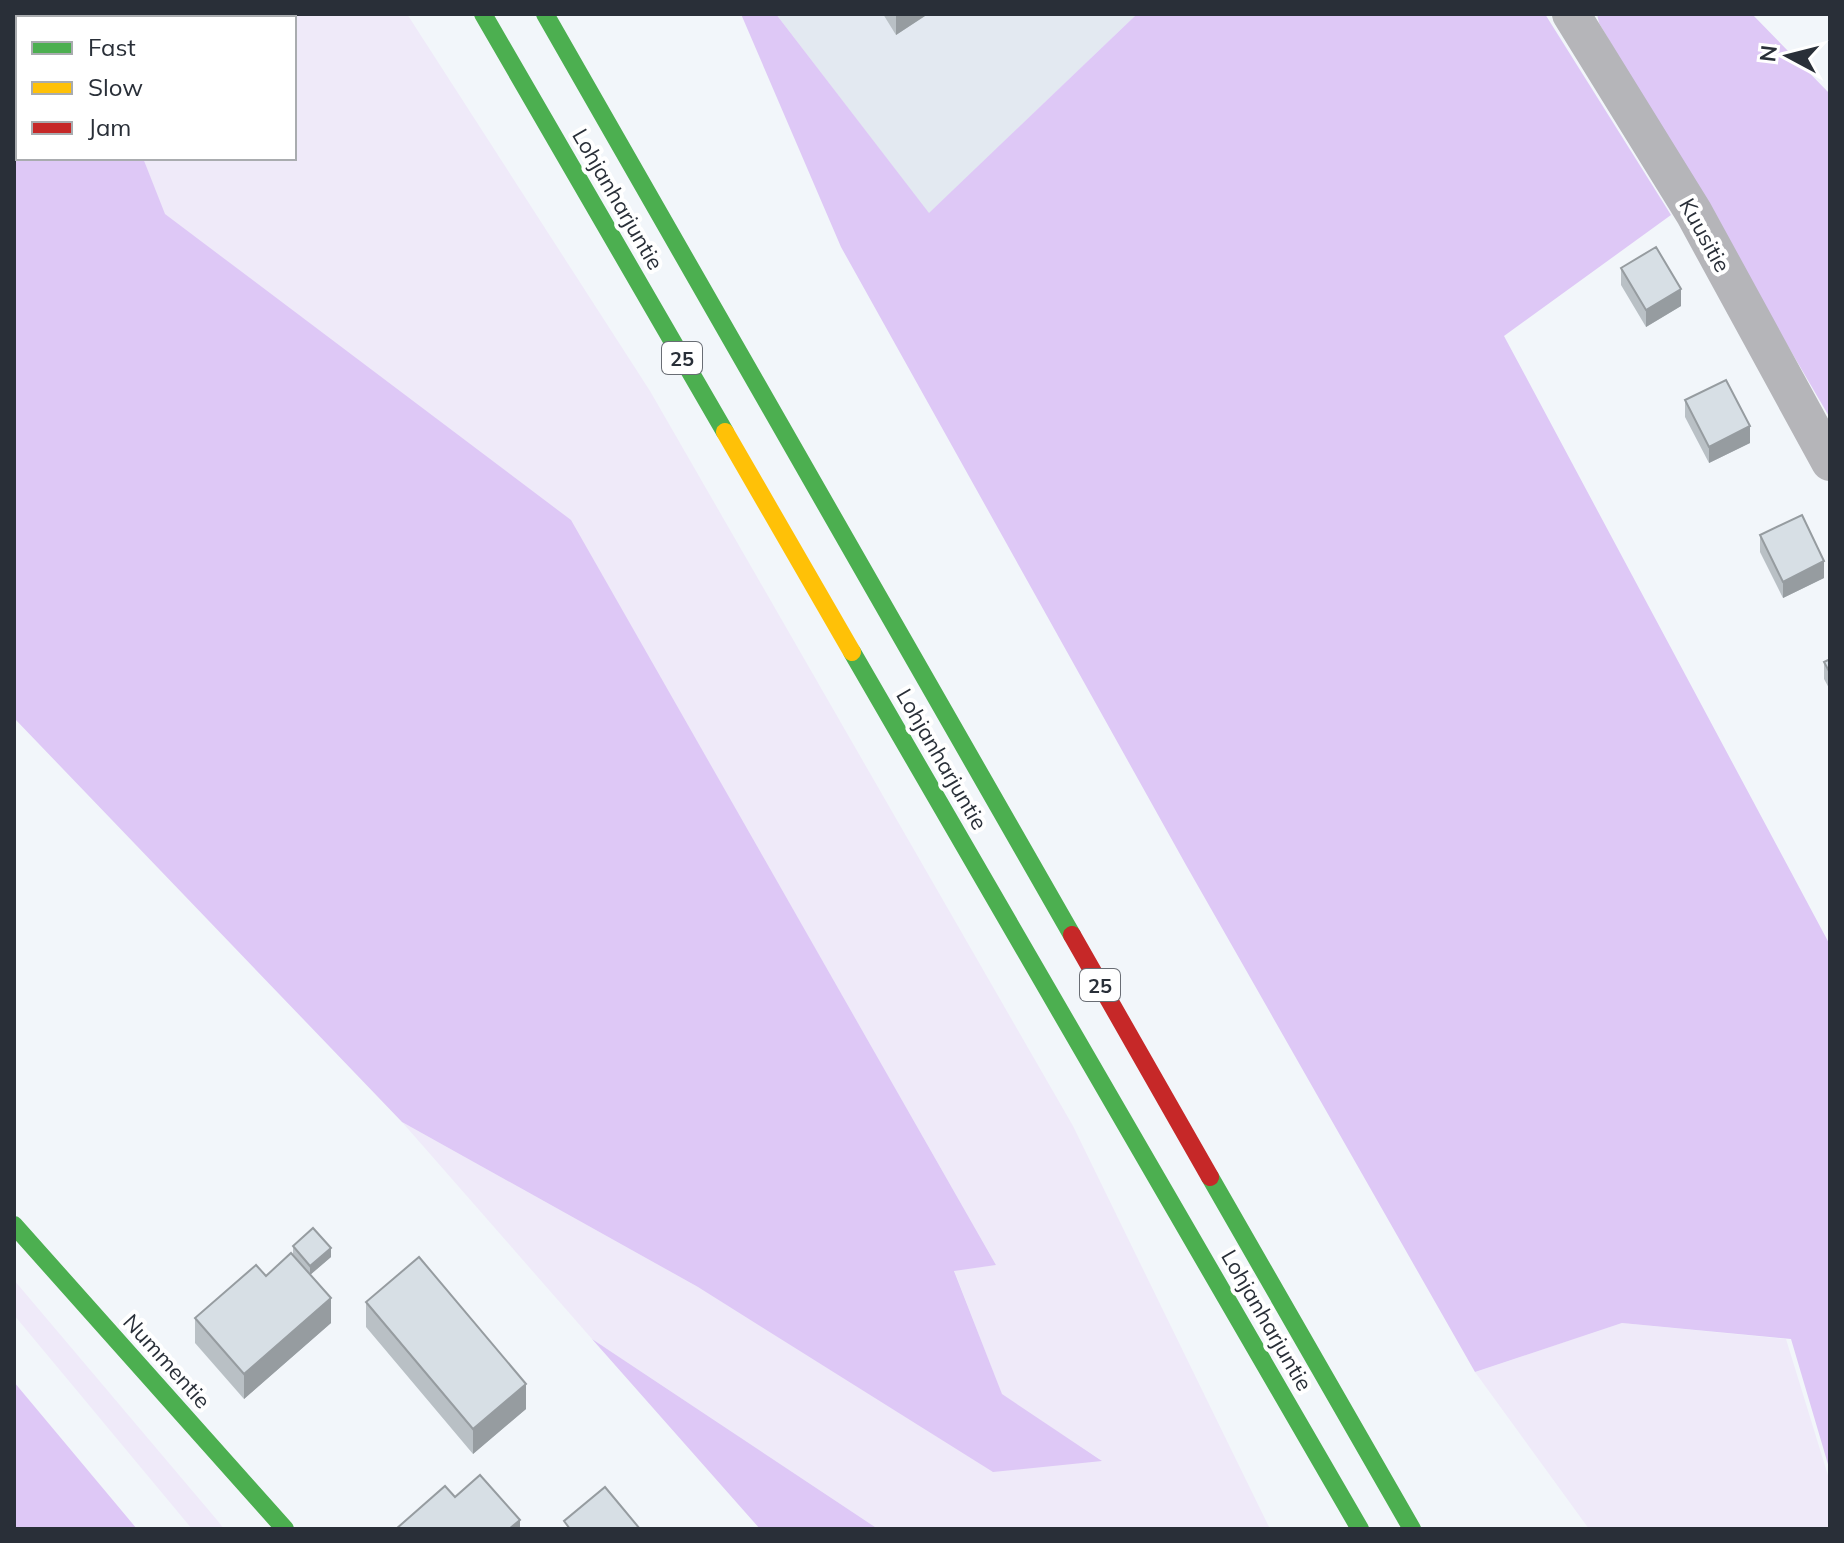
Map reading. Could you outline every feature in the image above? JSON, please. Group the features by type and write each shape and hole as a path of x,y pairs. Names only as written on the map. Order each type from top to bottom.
{"main road":[{"name":"Lohjanharjuntie","path":"483,14 1360,1529"},
{"name":"Lohjanharjuntie","path":"545,14 1412,1529"},
{"name":"Nummentie","path":"14,1225 285,1529"},
{"path":"1307,1348 1405,1481"},
{"path":"1272,1377 1331,1515"}],"street":[{"name":"Kuusitie","path":"1571,14 1694,213 1830,462"}],"shaded area":[{"path":"14,14 86,14 16,16 16,160 144,160 165,214 571,520 996,1265 954,1271 1002,1394 1102,1461 993,1472 698,1287 402,1122 14,718"},
{"path":"407,14 650,391 1073,1126 1270,1529 878,1529 592,1339 402,1122 698,1287 1101,1460 1002,1395 954,1270 996,1265 571,521 164,214 144,160 296,160 296,16 87,16"},
{"path":"741,14 776,14 929,213 1137,14 1545,14 1671,215 1504,336 1830,945 1830,1471 1791,1339 1622,1323 1475,1372 1186,865 841,247"},
{"path":"776,14 1137,14 929,214"},
{"path":"1597,14 1752,14 1830,94 1830,418 1599,23"},
{"path":"14,1280 224,1529 192,1529 14,1315"},
{"path":"1622,1323 1786,1339 1830,1482 1830,1529 1589,1529 1475,1372"},
{"path":"592,1339 878,1529 760,1529"},
{"path":"14,1382 137,1529 14,1529"}],"building":[{"path":"1656,247 1681,289 1646,310 1621,268"},
{"path":"1726,380 1750,426 1709,447 1685,400"},
{"path":"1802,515 1824,561 1783,582 1760,535"},
{"path":"1830,659 1830,673 1824,662"},
{"path":"313,1228 331,1248 310,1266 293,1246"},
{"path":"291,1253 331,1298 244,1374 195,1318 256,1265 266,1276"},
{"path":"419,1257 526,1384 473,1429 366,1302"},
{"path":"480,1475 520,1520 509,1529 396,1529 445,1486 455,1497"},
{"path":"605,1487 640,1529 570,1529 564,1521"}],"traffic: fast":[{"path":"483,14 725,432"},
{"path":"545,14 1072,935"},
{"path":"852,652 1360,1529"},
{"path":"1210,1177 1412,1529"},
{"path":"14,1225 285,1529"}],"traffic: slow":[{"path":"725,432 852,652"}],"traffic: jam":[{"path":"1072,935 1210,1177"}]}
